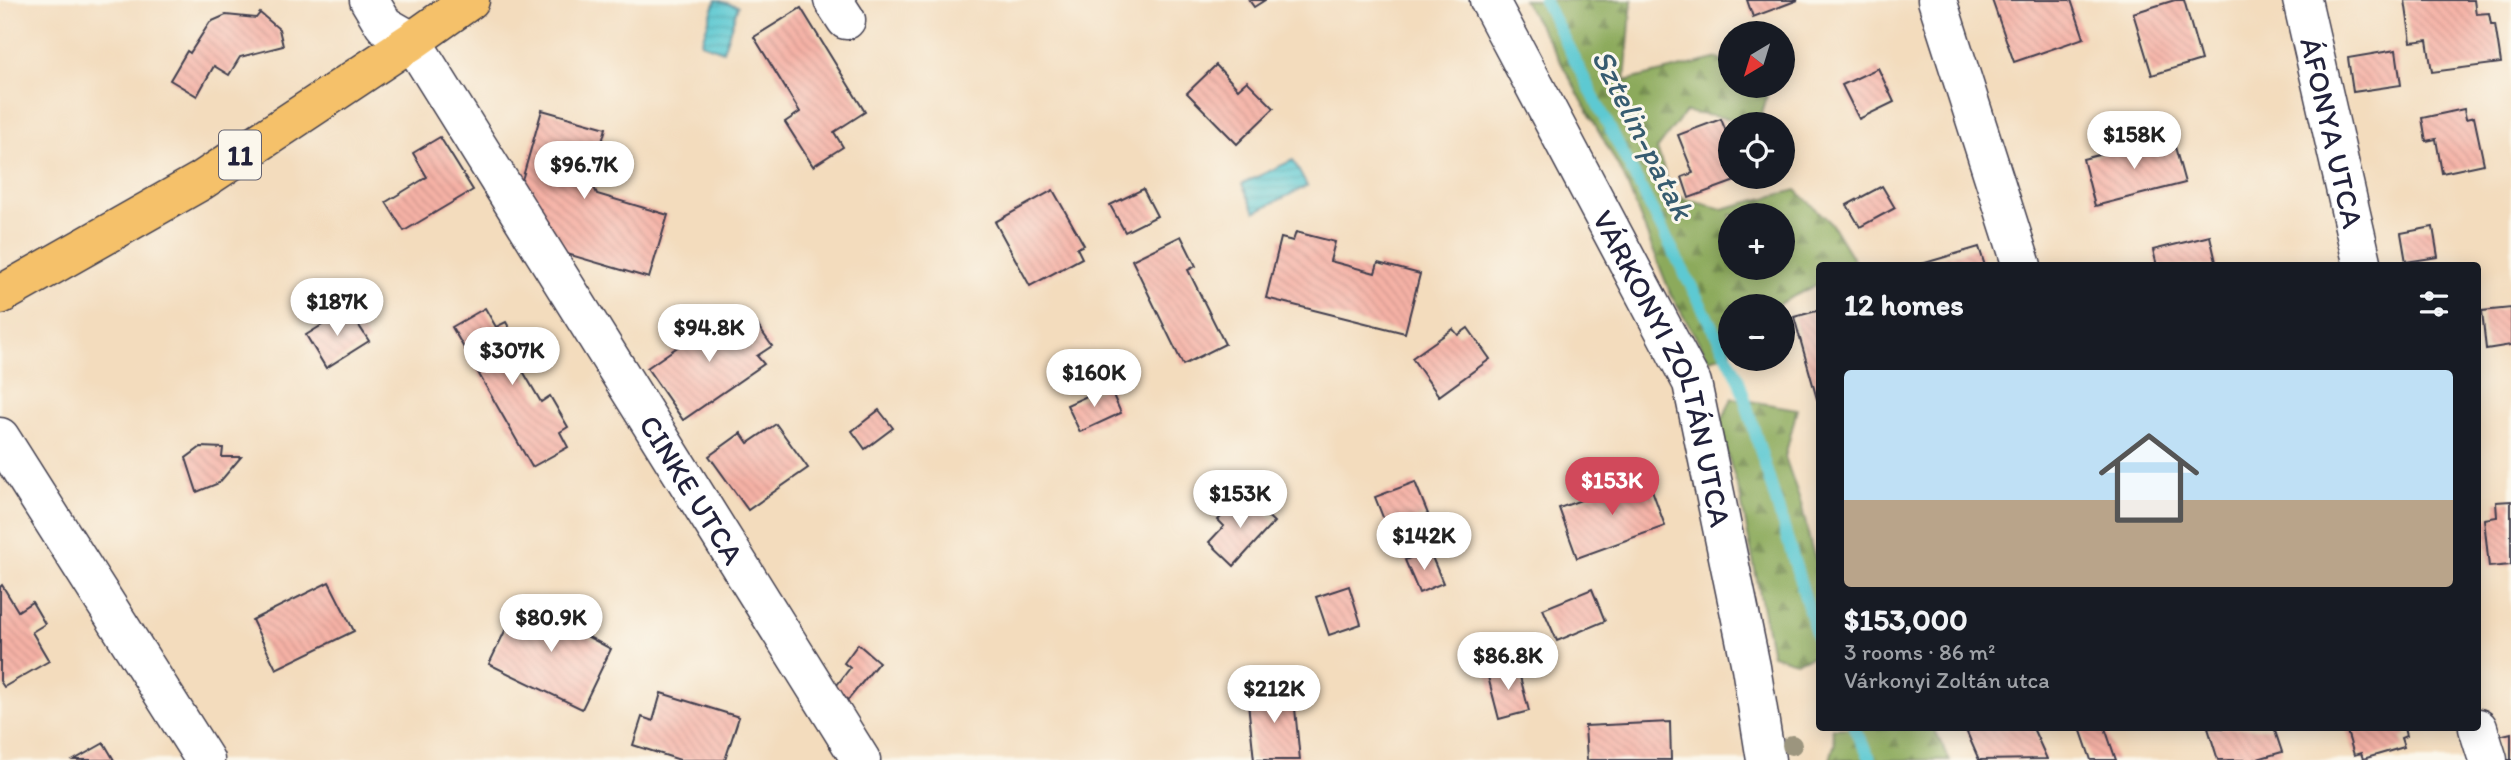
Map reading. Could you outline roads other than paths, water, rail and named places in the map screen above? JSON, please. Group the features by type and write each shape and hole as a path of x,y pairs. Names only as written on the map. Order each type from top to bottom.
{"main road":[{"name":"11","path":"0,295 201,181 470,0"}],"street":[{"path":"369,0 384,25 412,41"},
{"name":"VÁRKONYI ZOLTÁN UTCA","path":"1489,0 1692,383 1751,667 1766,760"},
{"path":"1937,0 2021,262"},
{"name":"ÁFONYA UTCA","path":"2302,0 2362,262"},
{"name":"CINKE UTCA","path":"412,41 861,760"},
{"path":"0,437 205,760"},
{"path":"2479,731 2488,760"}],"water":[{"path":"716,0 738,6 723,51 701,43"},
{"path":"1293,160 1307,186 1255,212 1242,184"}],"waterway":[{"name":"Sztelin-patak","path":"1544,0 1738,377 1816,633"},
{"name":"Sztelin-patak","path":"1856,731 1871,760"}]}
